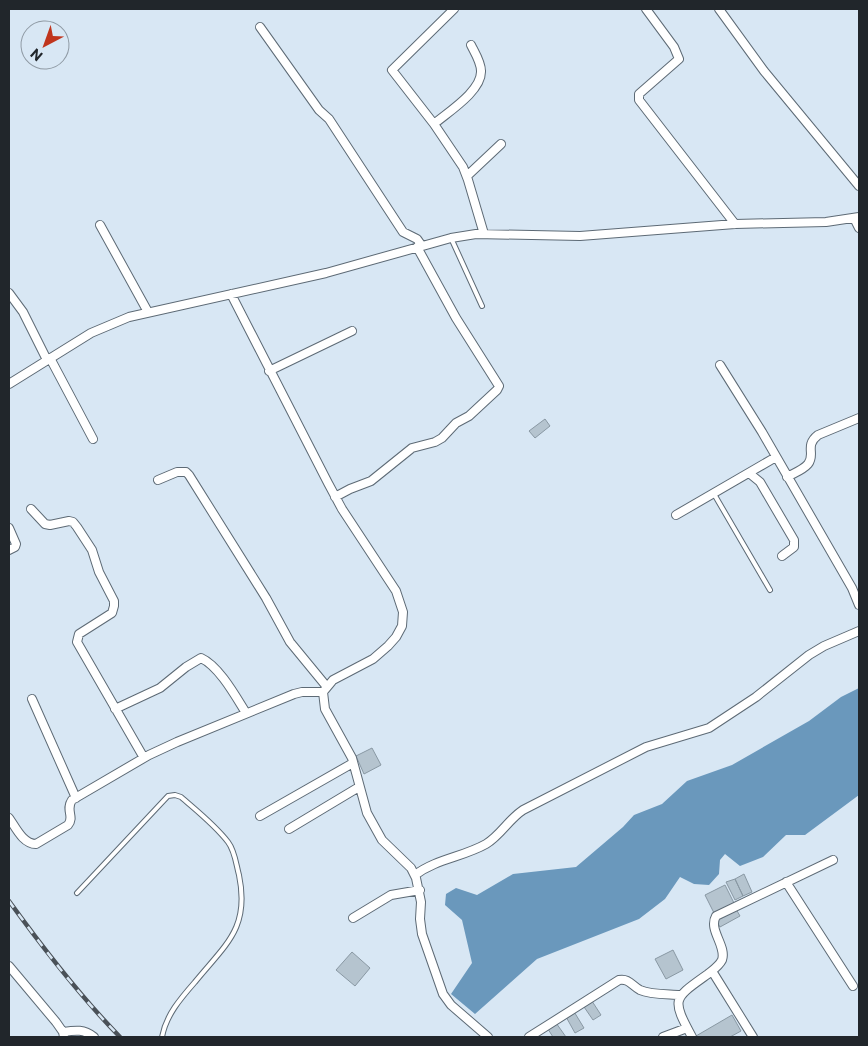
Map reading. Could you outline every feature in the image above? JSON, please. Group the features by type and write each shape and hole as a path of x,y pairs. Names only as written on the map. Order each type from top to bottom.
{"street":[{"path":"454,9 392,70 434,124 463,167 484,234"},
{"path":"646,9 674,47 679,59 639,94 639,100 735,224"},
{"path":"719,9 764,71 859,186"},
{"path":"260,27 319,110 329,118 403,232 417,239 466,334 499,386 469,416 456,423 442,438 435,442 412,448 368,483 350,489 335,497"},
{"path":"434,124 471,93 478,83 481,69 471,45"},
{"path":"467,176 501,144"},
{"path":"9,384 91,333 108,325 148,312 326,273 451,238 484,234 580,236 735,224 826,222 857,218 859,228"},
{"path":"100,225 148,312"},
{"path":"9,293 23,312 93,439"},
{"path":"9,818 25,840 31,844 36,844 68,825 72,815 68,810 69,805 76,798 144,758 176,742 294,694 325,689 333,680 373,659 396,638 402,626 403,612 396,591 335,497 231,294"},
{"path":"269,370 352,331"},
{"path":"720,365 776,457 852,588 859,604"},
{"path":"787,476 807,464 811,455 810,446 812,440 859,418"},
{"path":"676,516 776,457"},
{"path":"158,480 177,472 186,472 189,475 266,598 290,642 325,689 325,709 346,745 367,813 376,830 389,847 410,868 420,890 422,934 442,994 469,1022 488,1037"},
{"path":"749,473 760,482 794,540 794,547 782,556"},
{"path":"31,509 45,524 50,525 69,521 77,527 92,550 99,572 114,601 114,606 112,613 79,634 77,642 144,758"},
{"path":"9,528 16,544 15,547 9,550"},
{"path":"414,875 431,864 486,844 498,834 512,817 606,766 646,747 709,728 756,697 809,655 824,646 859,631"},
{"path":"115,709 160,688 186,667 201,658 211,664 230,686 246,713"},
{"path":"32,699 76,798"},
{"path":"260,816 353,763"},
{"path":"289,829 359,787"},
{"path":"692,1037 679,1012 678,1004 680,996 712,971 722,959 713,924 716,916 833,860"},
{"path":"786,882 853,986"},
{"path":"353,918 391,894 420,890"},
{"path":"9,966 64,1034 77,1030 86,1031 94,1037"},
{"path":"712,971 754,1037"},
{"path":"529,1037 620,980 629,981 647,992 680,996"},
{"path":"663,1037 687,1028"}],"lane":[{"path":"451,238 482,306"},
{"path":"714,494 770,590"},
{"path":"76,893 168,796 175,795 181,797 230,844 242,892 239,922 232,937 169,1016 162,1037"}],"water":[{"path":"859,688 859,795 805,835 786,835 763,857 740,866 725,854 720,860 719,874 709,885 694,884 680,877 665,899 639,919 537,959 475,1014 451,994 472,963 462,920 445,905 446,894 456,888 477,895 513,874 576,867 623,827 634,815 662,804 687,781 732,765 809,721 841,697"}],"building":[{"path":"545,419 550,426 535,438 529,431"},
{"path":"372,748 381,765 364,774 356,756"},
{"path":"744,874 752,892 743,896 735,879"},
{"path":"735,879 743,896 735,900 726,882"},
{"path":"725,885 734,903 714,913 705,895"},
{"path":"736,909 740,916 720,927 716,920"},
{"path":"673,950 683,970 666,979 655,959"},
{"path":"352,952 370,968 355,986 336,970"},
{"path":"590,998 601,1015 593,1020 582,1004"},
{"path":"573,1010 584,1028 575,1033 565,1015"},
{"path":"732,1015 741,1031 730,1037 696,1036"},
{"path":"554,1020 566,1037 553,1037 546,1026"}],"railway":[{"path":"9,901 62,971 120,1037"}]}
